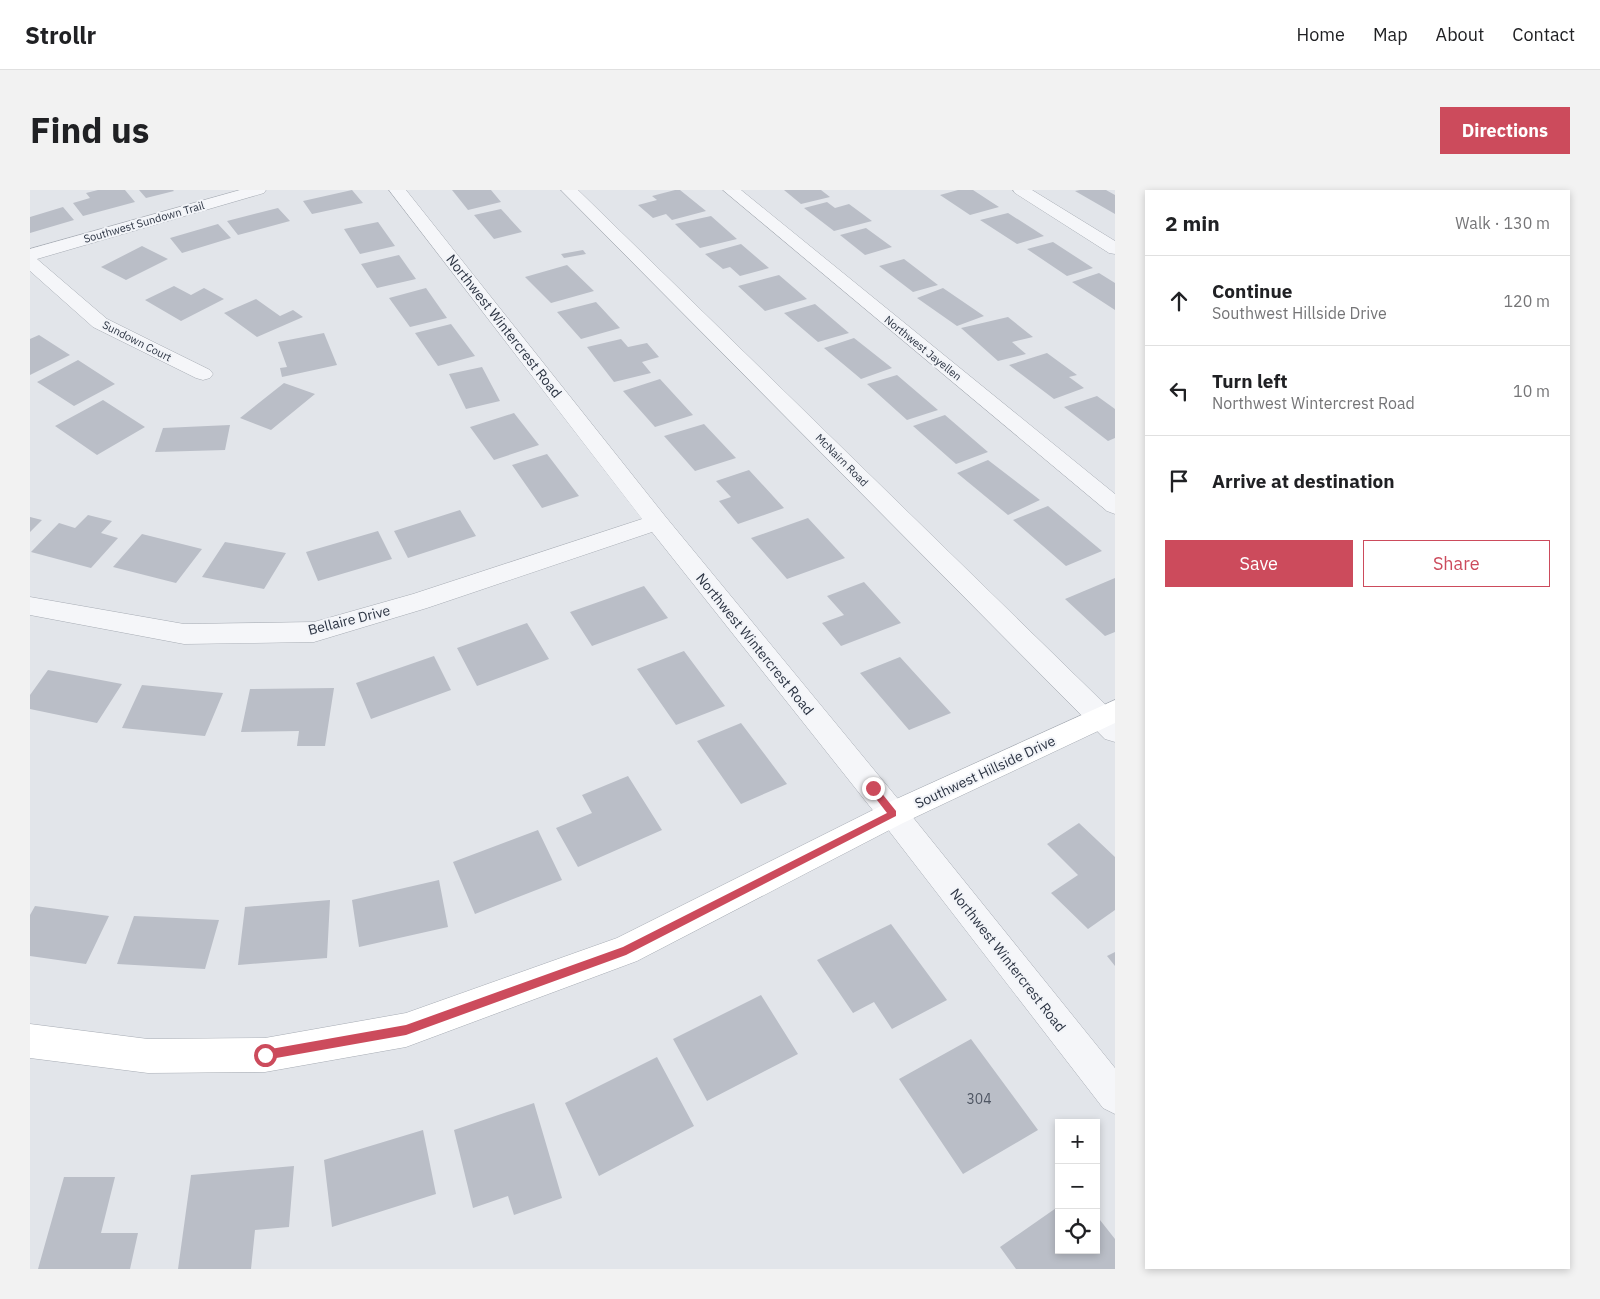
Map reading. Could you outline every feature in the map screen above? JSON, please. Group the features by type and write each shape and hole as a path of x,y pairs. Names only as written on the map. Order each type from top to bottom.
{"street":[{"name":"Southwest Sundown Trail","path":"30,255 258,190"},
{"name":"Northwest Wintercrest Road","path":"397,190 657,522 893,814 1115,1096"},
{"name":"McNairn Road","path":"569,190 1111,720"},
{"name":"Northwest Jayellen","path":"731,190 1115,506"},
{"path":"1021,190 1115,249"},
{"name":"Sundown Court","path":"30,262 100,323 203,374"},
{"name":"Bellaire Drive","path":"30,606 184,634 314,632 418,602 657,522"},
{"name":"Southwest Hillside Drive","path":"30,1041 148,1056 265,1055 406,1030 626,950 893,814 1111,720"}],"building":[{"path":"98,190 125,190 135,202 83,216 73,203 90,198 86,193"},
{"path":"139,190 173,190 174,191 146,198"},
{"path":"352,190 363,203 312,214 303,201"},
{"path":"452,190 491,190 501,202 468,210"},
{"path":"680,190 706,211 672,220 666,214 653,218 638,205 657,200 652,196"},
{"path":"784,190 821,190 830,197 801,204"},
{"path":"958,190 973,190 999,207 970,215 940,195"},
{"path":"1106,190 1115,195 1115,214 1075,191"},
{"path":"827,202 835,208 849,204 872,221 834,231 804,208"},
{"path":"63,207 74,220 30,233 30,217"},
{"path":"278,208 290,221 238,235 227,221"},
{"path":"501,209 522,232 494,239 474,215"},
{"path":"1008,213 1044,236 1017,244 980,220"},
{"path":"711,216 737,239 700,248 675,224"},
{"path":"378,222 395,246 360,254 344,229"},
{"path":"218,224 231,238 182,253 170,238"},
{"path":"866,228 892,247 865,255 840,235"},
{"path":"1053,242 1093,268 1067,276 1027,249"},
{"path":"741,244 769,268 740,276 730,267 723,269 705,254"},
{"path":"142,246 168,259 126,280 101,267"},
{"path":"583,250 586,254 564,258 561,254"},
{"path":"399,255 416,279 377,288 361,264"},
{"path":"904,259 938,285 913,292 879,266"},
{"path":"567,265 594,291 551,303 525,277"},
{"path":"1099,273 1115,283 1115,310 1072,282"},
{"path":"779,275 807,299 765,311 738,286"},
{"path":"174,286 191,295 204,288 224,299 181,321 145,300"},
{"path":"426,288 447,318 410,327 389,298"},
{"path":"943,288 984,316 957,326 917,298"},
{"path":"256,299 280,316 293,310 303,317 257,337 224,313"},
{"path":"596,302 620,328 581,339 557,312"},
{"path":"815,304 849,333 818,342 784,313"},
{"path":"1008,317 1033,337 1012,342 1026,354 998,361 961,328"},
{"path":"451,324 475,356 438,366 415,333"},
{"path":"324,333 337,365 282,377 280,368 287,367 278,342"},
{"path":"39,335 70,355 30,375 30,339"},
{"path":"854,338 892,368 861,379 824,348"},
{"path":"621,339 628,347 647,343 659,357 642,362 651,373 614,382 587,347"},
{"path":"1047,353 1077,375 1069,377 1084,388 1054,399 1009,365"},
{"path":"78,360 115,384 74,406 37,382"},
{"path":"482,367 500,401 466,409 449,374"},
{"path":"897,375 938,410 907,420 867,384"},
{"path":"660,379 693,415 655,427 623,391"},
{"path":"284,383 315,394 271,430 240,418"},
{"path":"1097,396 1115,409 1115,438 1108,441 1064,407"},
{"path":"103,400 145,427 97,455 55,426"},
{"path":"514,413 539,445 494,460 470,427"},
{"path":"945,415 988,452 956,464 913,426"},
{"path":"704,424 736,458 695,471 664,436"},
{"path":"230,425 225,450 155,452 163,428"},
{"path":"547,454 579,496 542,508 512,465"},
{"path":"988,460 1040,500 1008,515 957,473"},
{"path":"749,470 784,508 738,524 719,501 731,497 716,481"},
{"path":"1048,506 1102,551 1066,566 1013,520"},
{"path":"460,510 476,536 408,558 394,531"},
{"path":"88,515 112,521 101,533 118,538 91,568 31,552 59,523 75,528"},
{"path":"30,517 42,520 30,532"},
{"path":"808,518 845,558 787,579 751,538"},
{"path":"378,531 392,559 318,581 306,552"},
{"path":"142,534 202,549 176,583 113,567"},
{"path":"225,542 286,553 264,589 202,577"},
{"path":"1115,578 1115,632 1105,636 1065,599"},
{"path":"864,582 901,623 841,646 822,623 844,615 827,596"},
{"path":"644,586 668,618 592,646 570,612"},
{"path":"527,623 549,659 477,686 457,648"},
{"path":"684,651 725,706 676,725 637,669"},
{"path":"434,656 451,690 371,719 356,683"},
{"path":"900,657 951,713 909,730 860,673"},
{"path":"48,670 122,684 97,723 30,709 30,695"},
{"path":"142,685 223,693 205,736 122,728"},
{"path":"334,688 325,746 297,746 299,731 241,732 250,689"},
{"path":"741,723 787,784 741,804 697,741"},
{"path":"628,776 662,830 578,867 556,828 592,813 582,795"},
{"path":"1079,823 1115,857 1115,910 1088,929 1051,893 1078,875 1047,844"},
{"path":"538,830 562,880 475,914 453,862"},
{"path":"439,880 448,927 359,947 352,900"},
{"path":"330,900 327,958 238,965 245,907"},
{"path":"35,906 109,916 86,964 30,956 30,915"},
{"path":"134,916 219,920 205,969 117,964"},
{"path":"891,924 947,1000 892,1029 874,1002 853,1013 817,960"},
{"path":"1115,952 1115,966 1107,956"},
{"path":"761,995 798,1054 707,1101 673,1039"},
{"path":"971,1039 1038,1130 963,1174 899,1079"},
{"path":"657,1057 694,1126 599,1176 565,1103"},
{"path":"534,1103 562,1198 514,1215 508,1196 473,1208 454,1130"},
{"path":"423,1130 436,1194 332,1227 324,1160"},
{"path":"294,1166 289,1227 255,1230 251,1269 178,1269 191,1175"},
{"path":"64,1177 115,1177 101,1233 138,1233 130,1269 38,1269"},
{"path":"1055,1209 1055,1254 1100,1254 1100,1220 1115,1239 1115,1269 1016,1269 1000,1247"}],"route":[{"path":"265,1055 406,1030 626,950 893,814 873,788"}]}
